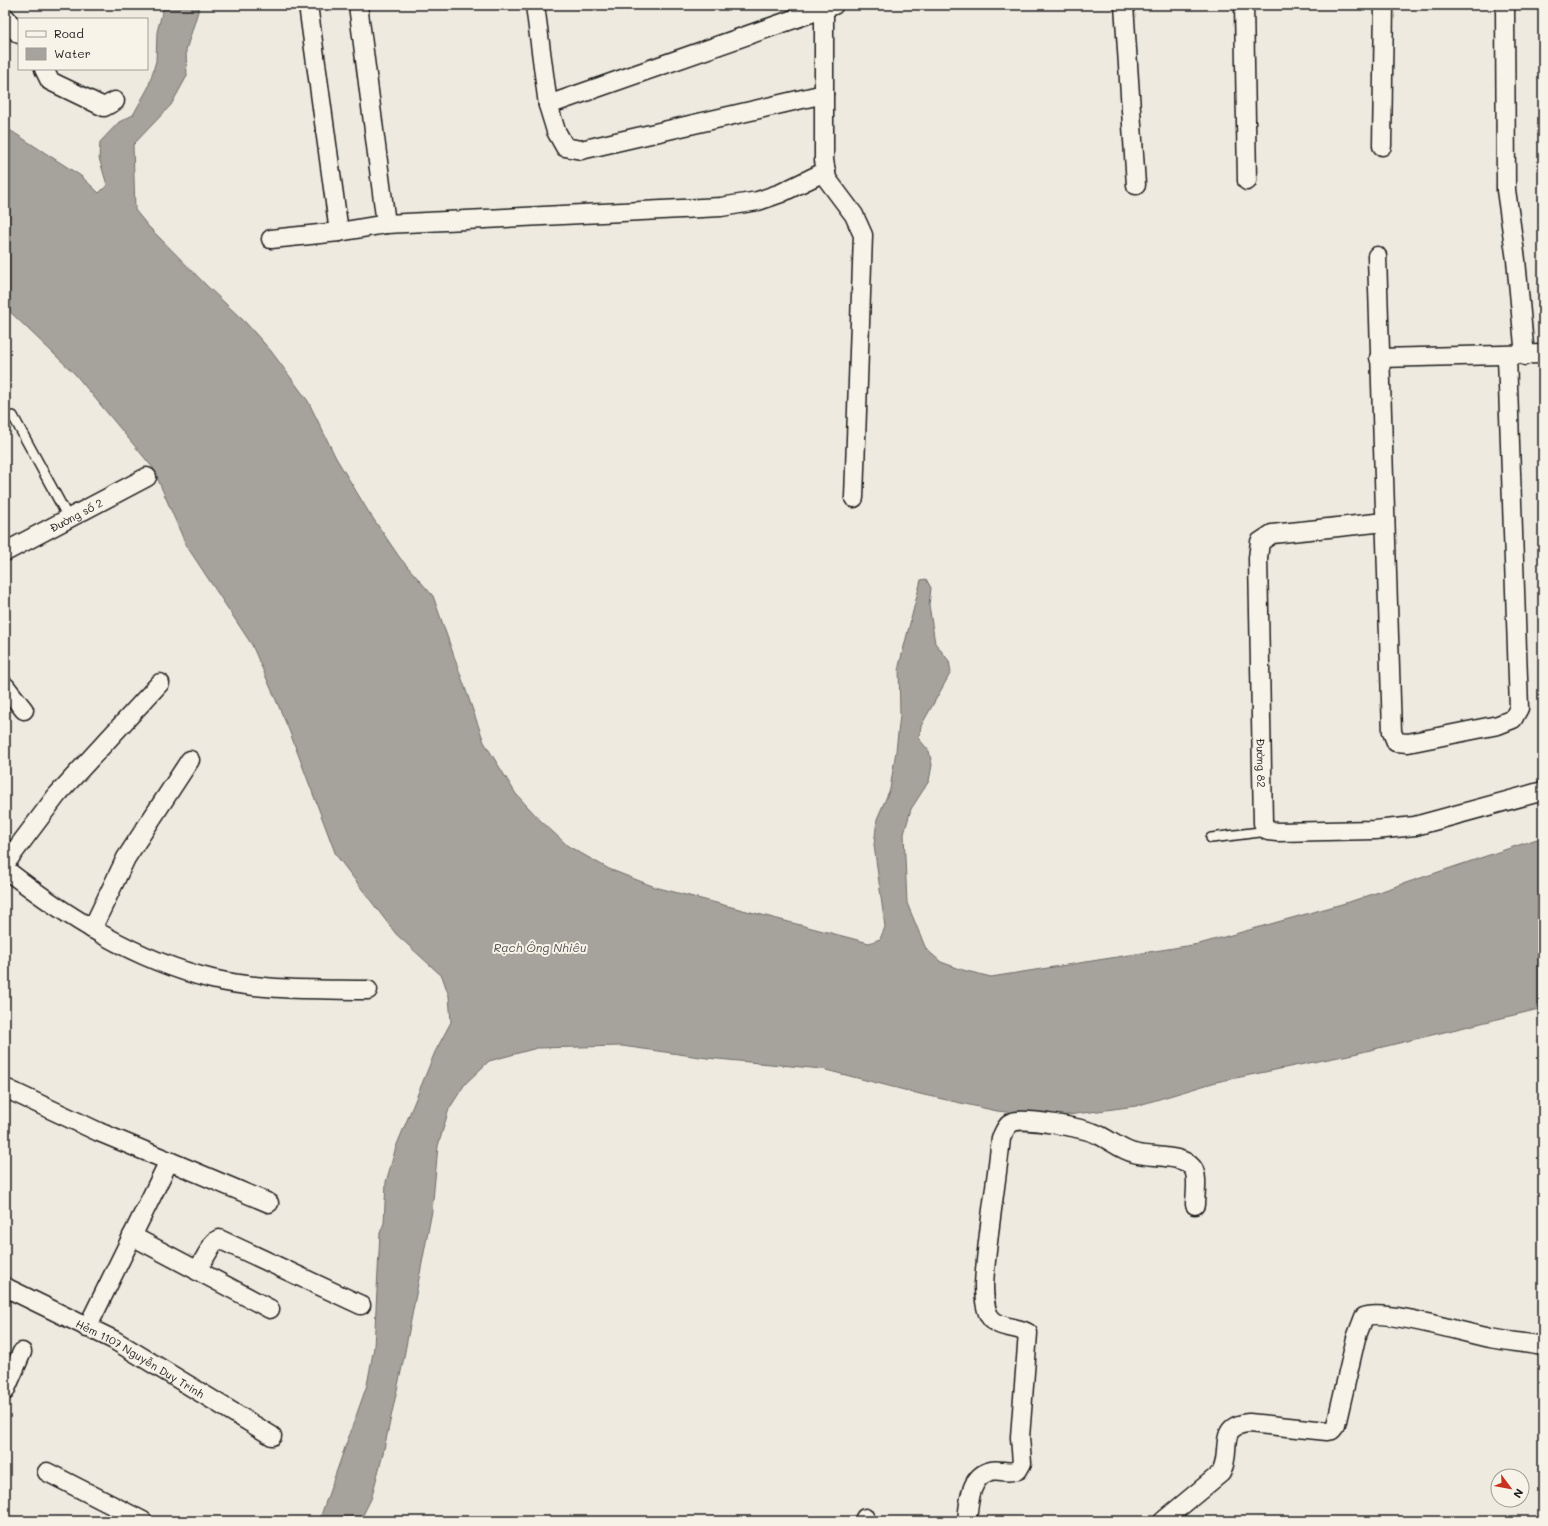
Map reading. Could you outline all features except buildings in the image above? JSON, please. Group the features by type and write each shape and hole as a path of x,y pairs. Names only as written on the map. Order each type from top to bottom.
{"street":[{"path":"308,5 339,232"},
{"path":"358,5 386,224"},
{"path":"535,5 548,106 556,131 565,147 581,150 824,94"},
{"path":"1124,5 1136,185"},
{"path":"1244,5 1247,181"},
{"path":"1382,146 1384,5"},
{"path":"1377,256 1379,358 1392,732 1396,742 1408,743 1498,725 1514,719 1519,708 1516,268 1506,190 1505,5"},
{"path":"548,106 830,7 824,94 824,160 827,179 854,215 863,235 854,498"},
{"path":"5,17 18,33"},
{"path":"44,70 50,81 104,107 114,101"},
{"path":"271,239 339,232 386,224 721,207 758,201 781,193 826,171"},
{"path":"1379,358 1516,356 1543,354"},
{"name":"Đường số 2","path":"5,552 147,477"},
{"name":"Đường 82","path":"1268,831 1263,823 1258,558 1260,542 1272,534 1385,522"},
{"path":"5,864 57,795 160,683"},
{"path":"5,686 24,710"},
{"path":"92,929 126,858 190,760"},
{"path":"1268,831 1375,830 1415,826 1543,791"},
{"path":"5,869 51,904 92,929 119,944 183,971 213,979 268,988 368,990"},
{"path":"5,1088 99,1132 269,1204"},
{"path":"967,1521 970,1492 977,1481 985,1473 992,1470 1006,1473 1018,1470 1022,1463 1020,1438 1028,1333 1023,1330 996,1323 990,1318 984,1286 1001,1138 1006,1127 1013,1122 1024,1120 1081,1129 1093,1132 1132,1153 1162,1158 1178,1158 1191,1166 1195,1171 1195,1205"},
{"path":"87,1328 168,1161"},
{"path":"132,1236 270,1309"},
{"path":"197,1271 214,1242 219,1239 362,1305"},
{"name":"Hẻm 1107 Nguyễn Duy Trinh","path":"5,1287 114,1340 272,1436"},
{"path":"1163,1521 1221,1473 1224,1467 1228,1434 1231,1428 1237,1424 1249,1423 1326,1431 1332,1430 1336,1425 1356,1338 1364,1317 1370,1314 1397,1317 1490,1338 1543,1346"},
{"path":"5,1391 22,1352"},
{"path":"47,1472 142,1521"}],"lane":[{"path":"13,416 69,519"},
{"path":"1211,838 1268,831"}],"water":[{"name":"Rạch Ông Nhiêu","path":"164,5 200,5 186,50 187,76 171,105 133,145 135,210 148,226 246,323 271,351 308,401 336,458 368,511 400,558 433,596 484,742 516,794 539,819 568,846 609,869 655,887 869,943 880,939 885,927 874,845 877,819 890,789 896,751 900,715 899,666 921,580 926,579 931,588 929,605 935,643 949,661 951,672 921,726 919,739 929,751 932,765 929,781 911,809 904,834 907,903 926,949 941,962 963,970 991,977 1199,944 1349,902 1543,837 1543,1008 1358,1053 1216,1082 1136,1106 1053,1117 997,1111 924,1095 822,1069 707,1058 622,1046 537,1048 489,1061 465,1084 449,1109 438,1146 432,1211 402,1367 382,1458 371,1499 360,1521 319,1521 367,1385 374,1347 380,1233 384,1223 386,1182 396,1147 435,1052 451,1022 449,996 442,976 396,934 336,855 289,730 252,645 186,545 153,468 75,374 5,307 5,127 81,176 99,193 107,185 99,158 100,142 119,122 133,115 148,88 156,61 157,32"}]}
